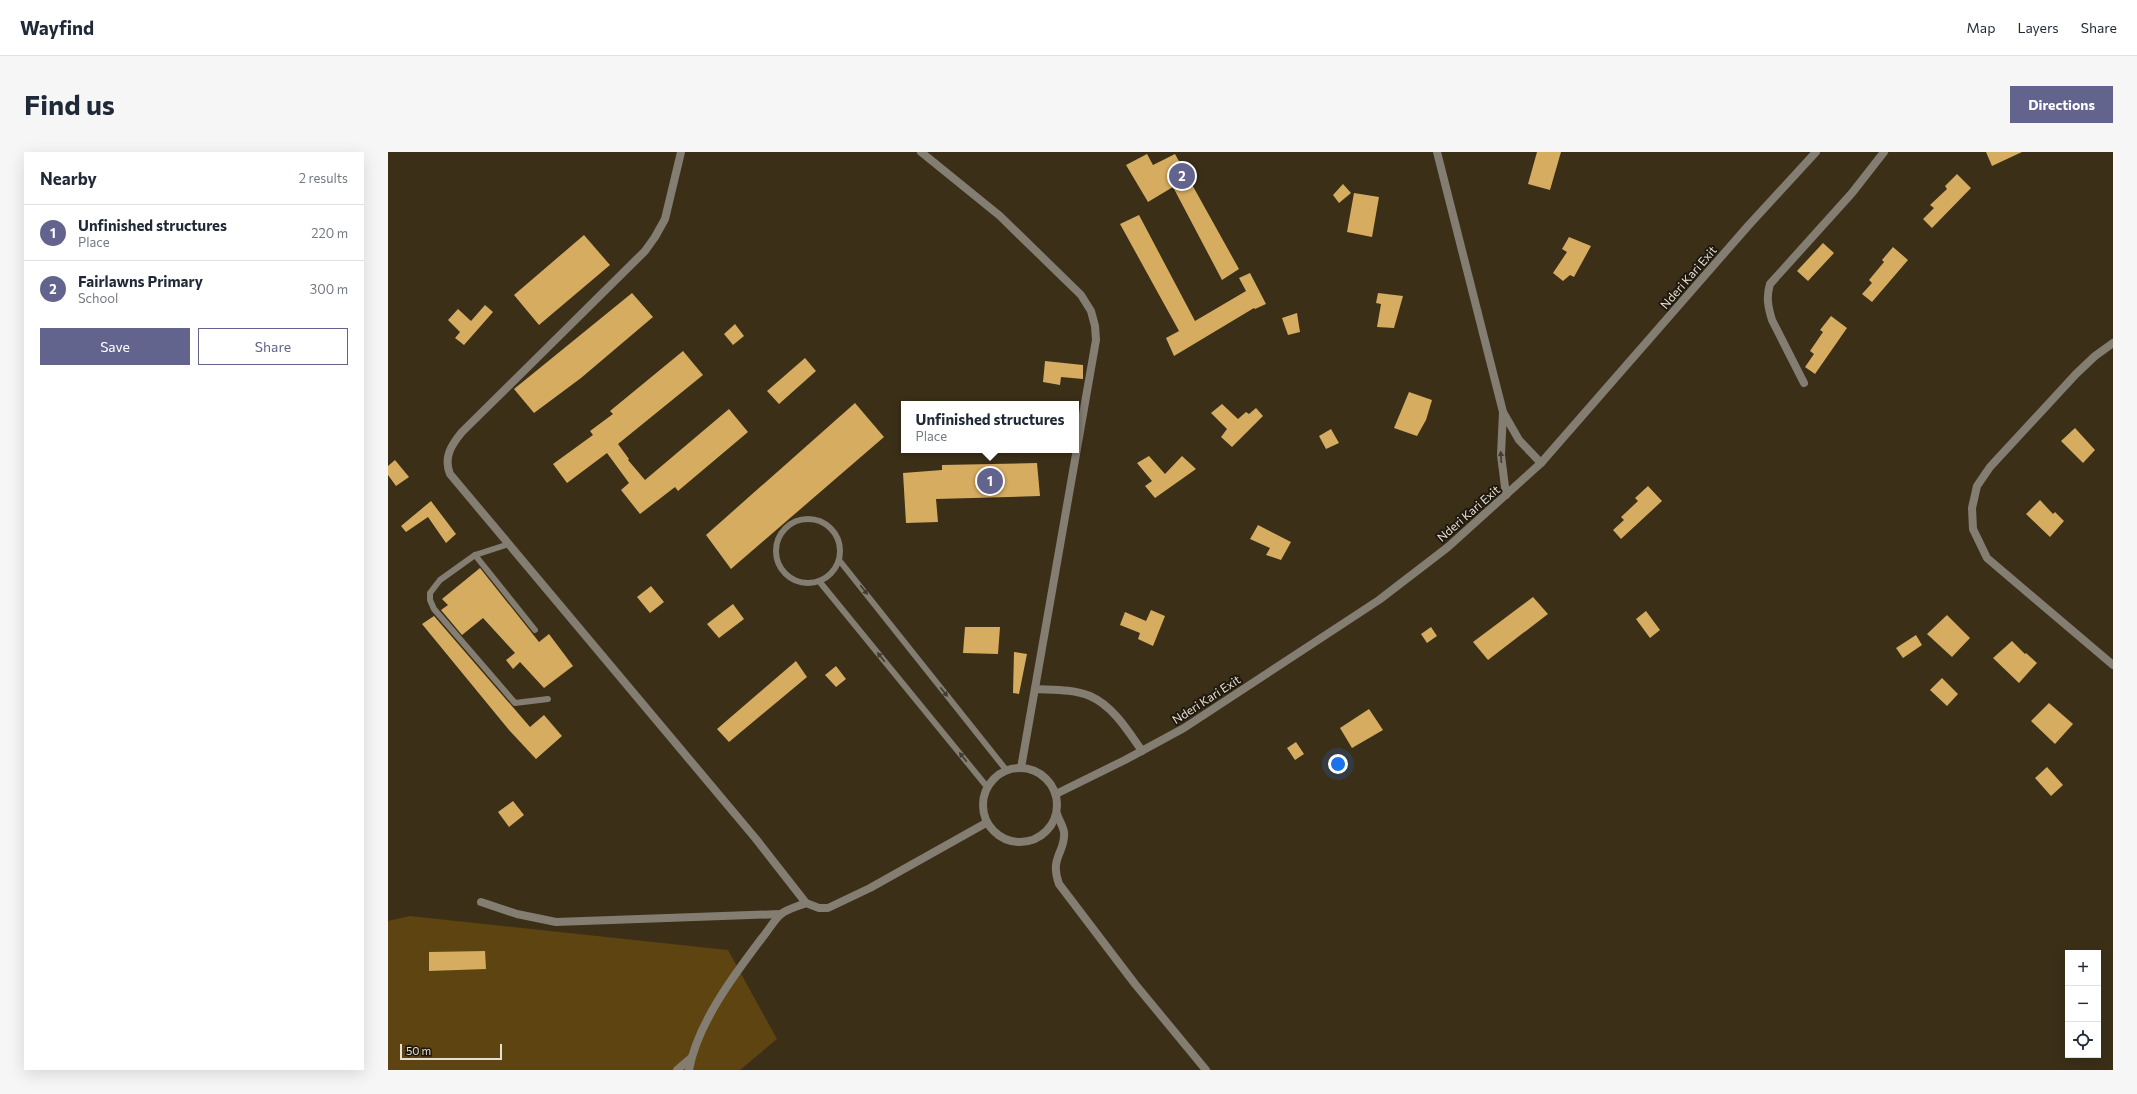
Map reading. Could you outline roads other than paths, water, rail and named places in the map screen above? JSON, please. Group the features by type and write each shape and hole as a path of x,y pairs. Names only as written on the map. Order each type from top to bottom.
{"street":[{"path":"682,152 665,219 645,251 462,432 449,451 447,462 450,474 756,839 806,903 813,906 828,908 870,888 986,823"},
{"path":"921,152 1000,216 1081,295 1091,311 1095,326 1096,340 1079,442"},
{"path":"1437,152 1503,412 1519,440 1541,462"},
{"name":"Nderi Kari Exit","path":"1056,794 1184,728 1380,600 1448,547 1541,462 1748,226 1816,152"},
{"path":"1804,383 1772,320 1768,309 1768,292 1770,284 1852,193 1884,152"},
{"path":"2113,344 2095,356 2076,374 1990,467 1977,486 1972,508 1973,529 1987,558 2113,665"},
{"path":"1503,412 1501,455 1506,495"},
{"path":"1021,768 1077,453"},
{"path":"1035,689 1068,691 1089,696 1104,705 1117,717 1142,751"},
{"path":"1057,814 1048,830 1038,838 1026,842 1013,842 1001,837 986,823 983,801 988,788 996,778 1007,771 1021,768 1032,770 1042,776 1050,784 1056,794 1057,814 1064,831 1055,865 1060,884 1134,984 1206,1070"},
{"path":"481,902 517,914 556,922 781,914 806,903"},
{"path":"689,1070 691,1058 701,1033 728,985 781,914"},
{"path":"677,1070 691,1058"}],"lane":[{"path":"804,518 825,522 833,529 838,538 841,549 840,560 835,569 828,577 819,582 808,583 797,581 788,576 781,568 776,558 778,537 785,528 804,518"},
{"path":"509,544 475,555 440,580 430,593 430,600 434,609 515,703 548,699"},
{"path":"475,555 535,630"},
{"path":"840,560 1007,771"},
{"path":"819,582 988,788"}],"place":[{"name":"Fairlawns Primary","path":"1182,176"},
{"name":"Unfinished structures","path":"990,481"}]}
